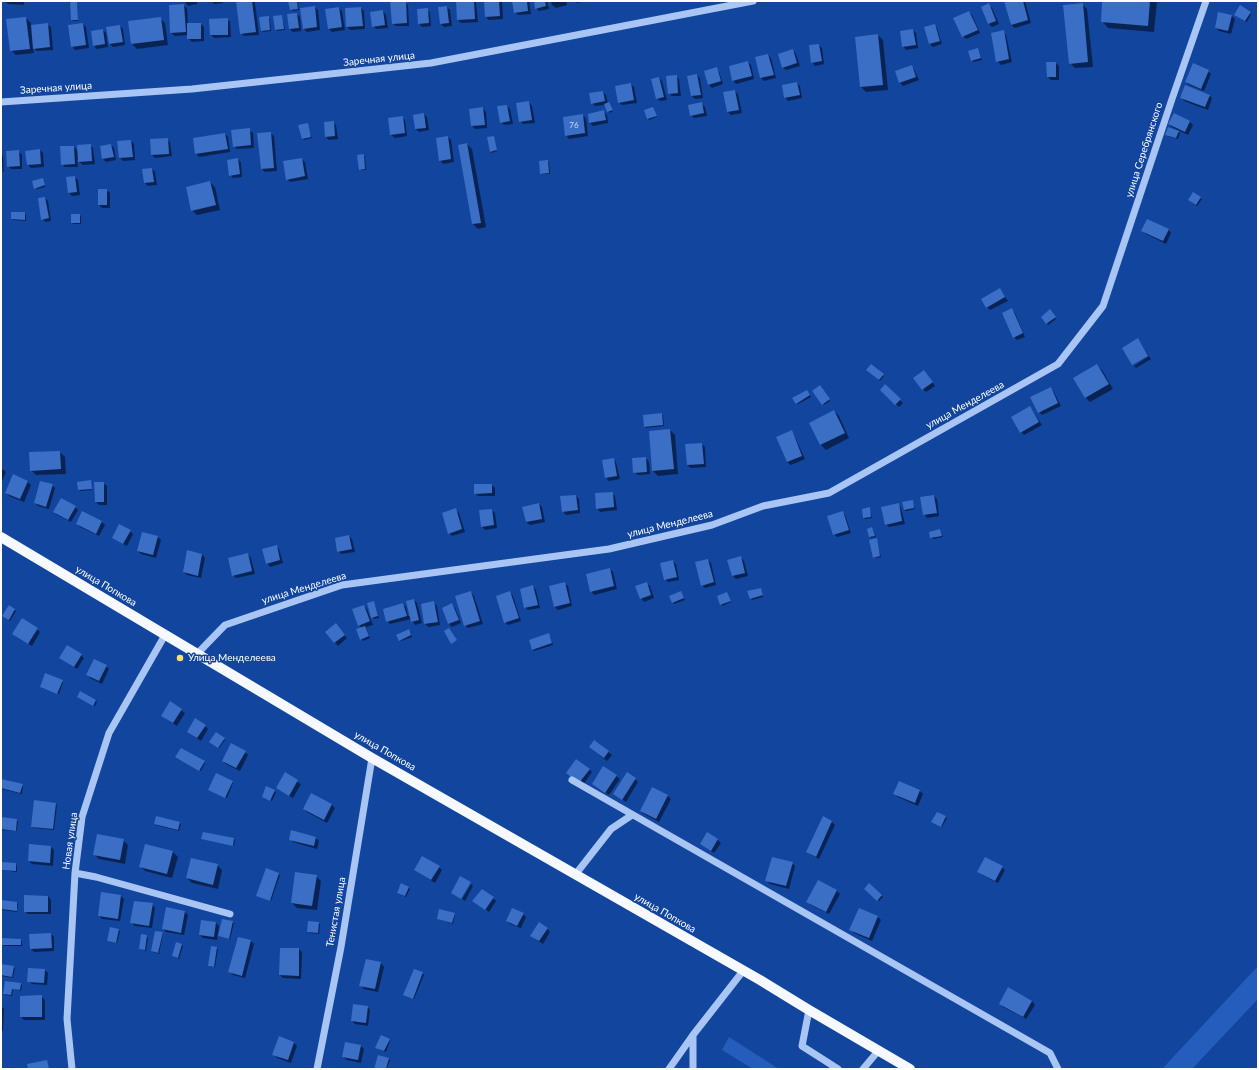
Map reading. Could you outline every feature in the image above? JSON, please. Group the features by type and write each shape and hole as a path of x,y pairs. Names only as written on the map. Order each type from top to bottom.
{"main road":[{"name":"улица Попкова","path":"1,536 372,758 760,980 910,1069"}],"street":[{"name":"Заречная улица","path":"1,102 192,88 431,63 753,1"},
{"name":"улица Серебрянского","path":"1103,306 1206,1"},
{"name":"улица Менделеева","path":"197,654 225,624 342,585 609,549 712,525 763,506 829,493 1058,364 1103,306"},
{"name":"Новая улица","path":"72,1069 67,1019 75,873 82,817 108,733 166,635"},
{"name":"Тенистая улица","path":"317,1069 341,947 372,758"},
{"path":"572,780 1050,1053 1058,1069"},
{"path":"576,875 611,829 632,815"},
{"path":"75,873 96,877 230,914"},
{"path":"670,1069 693,1035 742,971"},
{"path":"809,1010 802,1046 838,1069"},
{"path":"693,1035 693,1069"},
{"path":"863,1069 879,1050"}],"shaded area":[{"path":"1258,966 1258,999 1192,1069 1162,1069"},
{"path":"729,1037 779,1069 753,1069 722,1050"}],"building":[{"path":"70,1 77,1 78,20 71,20"},
{"path":"236,1 252,1 256,32 240,34"},
{"path":"288,1 297,1 298,9 290,10"},
{"path":"390,1 406,1 407,23 392,24"},
{"path":"456,1 474,1 475,19 457,20"},
{"path":"484,1 499,1 500,16 485,17"},
{"path":"512,1 527,1 528,11 514,13"},
{"path":"534,1 545,1 546,6 535,9"},
{"path":"1004,1 1023,1 1028,20 1011,25"},
{"path":"1102,1 1150,1 1148,26 1101,22"},
{"path":"989,3 996,21 988,24 981,7"},
{"path":"1083,3 1088,62 1069,64 1063,5"},
{"path":"184,4 186,32 170,33 169,5"},
{"path":"1240,5 1251,12 1245,21 1234,15"},
{"path":"315,6 317,27 303,29 300,8"},
{"path":"447,6 449,23 440,24 438,7"},
{"path":"339,7 342,27 328,29 325,9"},
{"path":"361,7 363,26 346,27 345,8"},
{"path":"428,8 429,23 418,24 417,9"},
{"path":"383,10 385,25 372,27 370,12"},
{"path":"969,11 978,30 962,37 953,18"},
{"path":"1218,12 1232,15 1228,31 1215,28"},
{"path":"297,13 299,28 289,29 287,14"},
{"path":"282,15 284,29 275,30 273,16"},
{"path":"269,16 270,30 261,31 259,17"},
{"path":"26,17 30,49 10,51 6,19"},
{"path":"161,17 164,40 131,44 128,21"},
{"path":"228,18 228,35 210,35 209,19"},
{"path":"48,23 50,47 33,49 31,25"},
{"path":"83,23 86,45 71,47 68,25"},
{"path":"187,23 201,23 201,39 187,39"},
{"path":"935,24 940,41 929,44 924,27"},
{"path":"120,25 123,42 109,44 106,27"},
{"path":"103,29 105,44 93,46 91,31"},
{"path":"913,29 916,45 902,47 900,31"},
{"path":"1004,30 1009,59 996,62 991,33"},
{"path":"878,34 883,85 860,87 855,37"},
{"path":"819,44 822,61 811,63 809,45"},
{"path":"978,48 981,58 971,61 968,51"},
{"path":"793,49 797,63 782,68 778,54"},
{"path":"768,54 774,75 760,78 755,57"},
{"path":"748,61 752,76 732,81 729,66"},
{"path":"1046,62 1056,62 1056,77 1047,77"},
{"path":"1193,63 1209,70 1201,89 1185,82"},
{"path":"912,65 916,77 899,83 895,71"},
{"path":"717,67 721,81 708,85 704,71"},
{"path":"697,74 701,95 691,96 687,76"},
{"path":"677,75 678,93 668,94 666,76"},
{"path":"659,77 664,97 656,99 651,79"},
{"path":"797,82 800,95 784,98 782,85"},
{"path":"631,83 634,100 618,103 615,86"},
{"path":"1185,85 1210,95 1205,107 1180,98"},
{"path":"735,90 739,110 727,112 723,92"},
{"path":"603,91 605,101 591,104 589,93"},
{"path":"529,101 532,120 519,122 516,103"},
{"path":"609,102 613,110 607,112 604,104"},
{"path":"702,102 704,113 690,116 688,105"},
{"path":"507,105 510,121 500,123 497,106"},
{"path":"483,107 485,125 471,126 469,109"},
{"path":"653,107 657,116 647,119 644,110"},
{"path":"604,110 606,120 589,123 588,114"},
{"path":"424,113 426,128 415,129 413,115"},
{"path":"1174,113 1190,121 1185,132 1168,124"},
{"path":"583,114 585,133 565,136 563,117"},
{"path":"403,116 405,133 390,135 388,118"},
{"path":"334,121 335,136 325,137 324,122"},
{"path":"308,123 311,137 302,139 298,125"},
{"path":"1168,127 1179,131 1176,138 1165,135"},
{"path":"250,128 251,145 233,147 231,130"},
{"path":"271,132 274,168 261,169 257,133"},
{"path":"225,133 228,149 195,154 193,138"},
{"path":"448,136 451,159 439,161 436,138"},
{"path":"494,136 497,150 490,152 487,137"},
{"path":"168,138 169,154 151,155 150,139"},
{"path":"131,140 133,157 119,158 117,141"},
{"path":"467,143 481,223 472,224 458,145"},
{"path":"91,144 92,161 78,162 77,145"},
{"path":"111,144 114,157 102,159 100,146"},
{"path":"60,146 74,146 75,164 61,165"},
{"path":"40,149 41,164 27,165 25,151"},
{"path":"19,150 20,166 7,167 6,151"},
{"path":"364,154 365,169 359,170 357,155"},
{"path":"238,158 240,174 229,176 227,160"},
{"path":"302,158 305,176 286,180 283,161"},
{"path":"548,160 549,173 540,174 539,161"},
{"path":"152,168 154,182 144,183 142,169"},
{"path":"75,176 77,192 68,193 66,177"},
{"path":"43,178 45,185 34,189 32,181"},
{"path":"210,181 216,205 191,211 186,187"},
{"path":"98,189 107,189 107,205 98,205"},
{"path":"1193,192 1201,197 1196,205 1188,200"},
{"path":"45,197 49,218 41,220 38,198"},
{"path":"11,212 25,212 25,220 11,219"},
{"path":"71,214 80,214 80,223 71,223"},
{"path":"1147,219 1169,229 1163,241 1141,231"},
{"path":"1000,288 1005,297 986,308 981,299"},
{"path":"1012,308 1023,333 1013,338 1002,313"},
{"path":"1050,309 1056,317 1046,324 1041,317"},
{"path":"1138,338 1148,356 1132,365 1122,348"},
{"path":"871,364 884,374 879,380 866,370"},
{"path":"1097,364 1109,384 1085,398 1073,378"},
{"path":"924,370 933,382 922,390 913,378"},
{"path":"885,384 901,399 895,405 880,390"},
{"path":"820,385 830,399 822,405 812,391"},
{"path":"1051,387 1058,403 1038,413 1030,397"},
{"path":"807,390 810,395 796,404 792,398"},
{"path":"1030,406 1039,422 1020,433 1011,417"},
{"path":"834,410 845,433 820,445 809,423"},
{"path":"662,413 663,425 644,427 643,415"},
{"path":"670,429 674,469 652,471 649,431"},
{"path":"792,430 802,456 787,462 776,437"},
{"path":"702,443 704,464 687,465 685,444"},
{"path":"60,451 61,469 30,471 29,452"},
{"path":"646,457 647,472 633,473 632,458"},
{"path":"614,458 617,476 605,478 602,460"},
{"path":"13,474 28,481 20,499 5,493"},
{"path":"91,480 92,489 78,490 77,482"},
{"path":"40,481 53,484 46,507 34,503"},
{"path":"94,482 104,482 104,502 95,502"},
{"path":"474,484 492,484 492,493 474,494"},
{"path":"613,492 614,507 596,509 595,493"},
{"path":"576,495 578,510 562,512 560,496"},
{"path":"934,495 937,513 923,515 920,497"},
{"path":"61,498 76,506 68,520 53,512"},
{"path":"913,500 914,508 904,510 902,502"},
{"path":"539,503 542,519 526,522 522,507"},
{"path":"899,503 902,521 885,525 881,507"},
{"path":"870,507 871,517 863,518 862,509"},
{"path":"456,508 462,529 448,534 442,513"},
{"path":"492,509 494,525 481,527 479,510"},
{"path":"82,511 102,521 96,534 76,524"},
{"path":"843,511 849,530 833,535 827,516"},
{"path":"119,524 131,530 123,544 112,538"},
{"path":"872,527 875,536 869,537 867,529"},
{"path":"940,529 942,536 930,538 929,532"},
{"path":"142,532 158,536 153,555 137,551"},
{"path":"349,535 352,549 337,552 335,538"},
{"path":"877,538 880,556 873,558 869,540"},
{"path":"277,545 280,560 266,564 262,549"},
{"path":"187,550 202,554 198,576 183,572"},
{"path":"248,553 252,571 232,576 228,558"},
{"path":"741,556 745,573 732,576 727,560"},
{"path":"708,559 714,582 701,586 695,562"},
{"path":"673,560 677,577 664,580 660,563"},
{"path":"610,568 614,586 590,592 586,574"},
{"path":"565,582 570,603 554,607 549,586"},
{"path":"647,582 651,595 640,599 635,586"},
{"path":"533,585 538,605 524,608 520,589"},
{"path":"761,588 763,595 750,599 747,591"},
{"path":"471,591 480,621 464,626 455,596"},
{"path":"510,591 519,618 504,623 496,596"},
{"path":"681,591 684,598 672,603 669,596"},
{"path":"727,592 731,601 720,605 717,596"},
{"path":"414,599 419,620 411,622 406,601"},
{"path":"374,601 378,616 371,618 367,603"},
{"path":"434,601 438,622 424,624 421,604"},
{"path":"403,603 407,616 386,622 383,609"},
{"path":"452,603 459,620 448,624 442,608"},
{"path":"9,605 15,609 9,620 2,616"},
{"path":"364,605 370,621 358,626 352,609"},
{"path":"22,618 38,628 28,644 12,634"},
{"path":"336,623 345,635 334,643 325,632"},
{"path":"365,626 369,636 360,640 356,629"},
{"path":"449,628 457,640 451,644 444,631"},
{"path":"409,629 411,635 399,641 396,635"},
{"path":"549,633 552,643 532,650 529,640"},
{"path":"67,645 82,654 74,667 59,658"},
{"path":"94,659 107,665 99,681 86,675"},
{"path":"45,673 63,680 57,694 40,687"},
{"path":"80,691 96,700 93,706 77,697"},
{"path":"170,701 182,709 173,723 161,716"},
{"path":"195,718 206,725 197,738 187,732"},
{"path":"216,732 225,738 218,748 209,742"},
{"path":"594,740 609,751 604,758 589,747"},
{"path":"231,743 246,751 236,768 222,761"},
{"path":"181,748 205,761 199,771 175,757"},
{"path":"576,759 590,769 579,783 566,773"},
{"path":"603,766 617,775 605,793 592,784"},
{"path":"285,772 298,780 289,796 276,788"},
{"path":"627,772 636,778 622,800 613,794"},
{"path":"216,773 233,781 225,798 208,790"},
{"path":"1,779 23,784 20,793 1,788"},
{"path":"899,781 920,790 915,803 893,794"},
{"path":"266,786 275,790 270,801 262,797"},
{"path":"652,787 668,795 656,819 640,811"},
{"path":"311,793 332,804 324,820 303,809"},
{"path":"34,800 56,803 53,829 31,827"},
{"path":"937,812 946,816 941,827 931,822"},
{"path":"156,816 180,822 178,830 154,824"},
{"path":"823,816 832,821 816,857 806,852"},
{"path":"1,817 17,819 16,831 1,829"},
{"path":"291,830 316,837 314,846 289,840"},
{"path":"203,832 234,838 233,846 201,839"},
{"path":"707,832 718,839 711,851 700,844"},
{"path":"97,834 124,839 120,860 93,855"},
{"path":"29,844 51,846 50,863 28,861"},
{"path":"145,844 173,851 167,874 139,867"},
{"path":"422,856 440,866 431,880 414,870"},
{"path":"772,857 793,862 786,886 765,881"},
{"path":"985,857 1003,866 995,881 977,872"},
{"path":"191,858 218,864 213,885 186,878"},
{"path":"1,862 16,863 16,871 1,870"},
{"path":"266,868 279,873 270,901 256,896"},
{"path":"295,872 317,875 312,906 291,903"},
{"path":"460,876 471,882 461,899 451,893"},
{"path":"818,880 837,890 826,912 806,902"},
{"path":"401,883 409,887 405,896 397,893"},
{"path":"869,883 882,895 877,901 864,889"},
{"path":"482,889 494,897 485,910 472,901"},
{"path":"101,892 121,895 118,919 98,916"},
{"path":"24,895 48,896 48,912 24,912"},
{"path":"1,900 17,902 17,911 1,909"},
{"path":"134,901 153,903 149,926 130,923"},
{"path":"166,907 185,911 181,933 162,929"},
{"path":"512,908 524,913 517,926 506,921"},
{"path":"859,908 878,916 869,938 849,930"},
{"path":"439,909 455,913 452,923 437,919"},
{"path":"222,919 233,921 229,939 218,936"},
{"path":"201,920 216,922 214,937 199,935"},
{"path":"308,921 319,922 318,933 307,932"},
{"path":"539,922 548,928 539,941 530,936"},
{"path":"110,927 119,929 116,943 107,941"},
{"path":"155,931 163,932 158,953 151,951"},
{"path":"51,933 52,948 30,949 29,934"},
{"path":"141,934 147,935 145,950 139,949"},
{"path":"238,937 251,940 242,976 228,972"},
{"path":"1,938 21,939 21,945 1,945"},
{"path":"176,942 182,944 178,958 172,956"},
{"path":"211,946 217,947 214,967 208,966"},
{"path":"280,948 299,948 299,976 279,975"},
{"path":"366,959 381,962 375,989 359,986"},
{"path":"1,964 14,966 12,977 1,975"},
{"path":"28,968 45,969 44,983 27,982"},
{"path":"414,969 423,972 413,999 403,995"},
{"path":"5,981 21,983 20,990 12,989 11,995 3,994"},
{"path":"1008,987 1032,1001 1023,1017 999,1004"},
{"path":"42,995 42,1017 20,1017 20,996"},
{"path":"353,1004 368,1006 366,1023 351,1021"},
{"path":"381,1035 390,1039 384,1051 375,1048"},
{"path":"279,1036 294,1042 288,1060 272,1055"},
{"path":"345,1042 361,1045 358,1060 342,1057"},
{"path":"378,1055 389,1058 386,1069 374,1069"},
{"path":"47,1060 49,1069 28,1069 27,1064"}],"place":[{"name":"Улица Менделеева","path":"180,658"}]}
